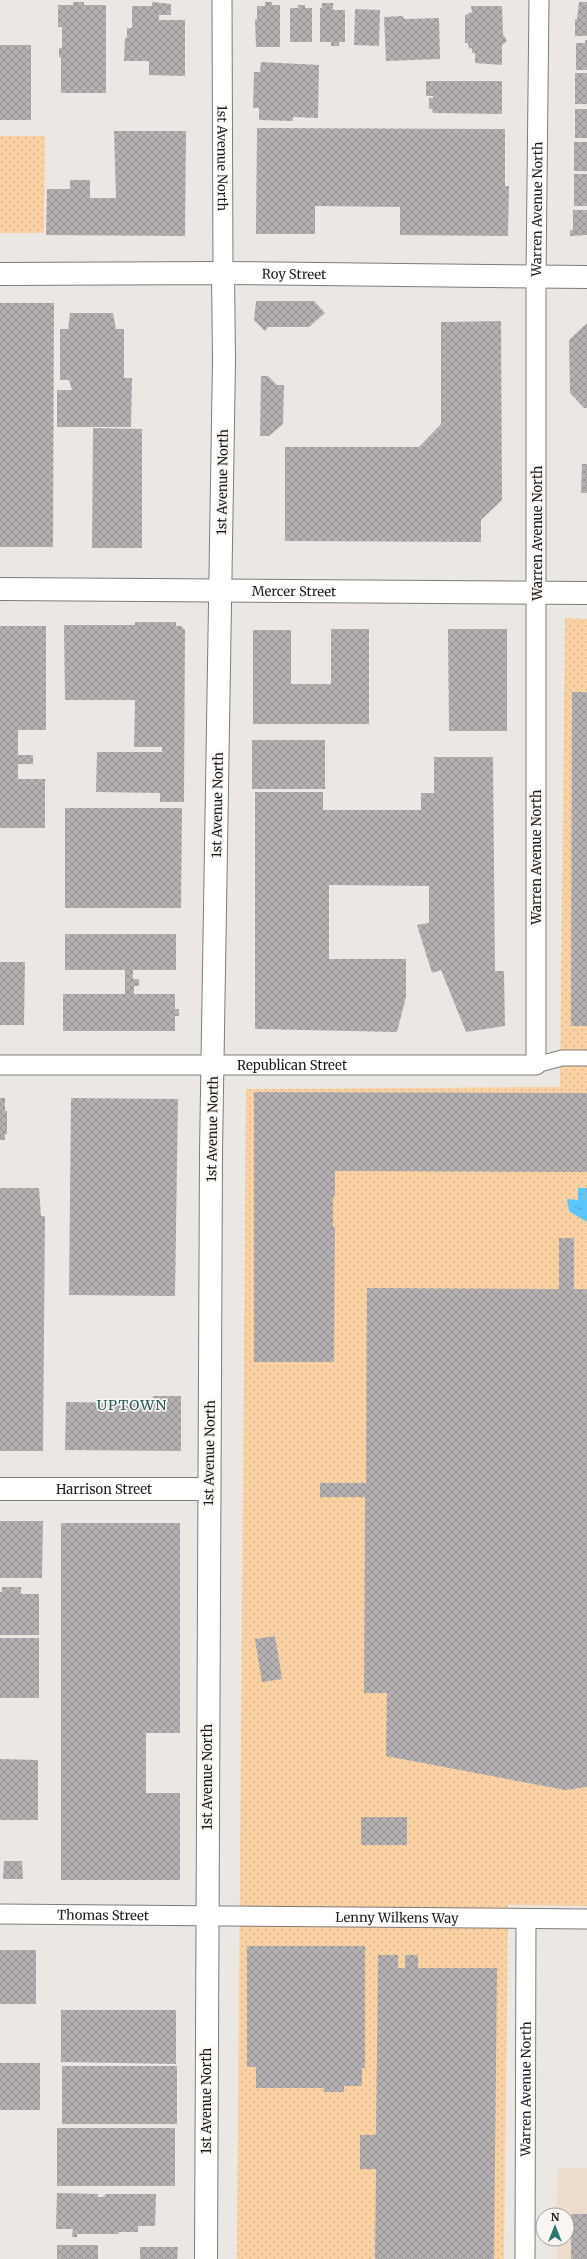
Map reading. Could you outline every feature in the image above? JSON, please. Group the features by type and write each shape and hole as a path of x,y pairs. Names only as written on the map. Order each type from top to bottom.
{"main road":[{"name":"Roy Street","path":"0,274 223,273 587,277"},
{"name":"1st Avenue North","path":"206,2259 208,1489 219,590 224,361 223,273"},
{"name":"Mercer Street","path":"0,589 587,593"},
{"name":"Harrison Street","path":"0,1489 208,1489"}],"street":[{"name":"1st Avenue North","path":"222,0 223,273"},
{"name":"Warren Avenue North","path":"536,1065 536,276 539,0"},
{"path":"536,1065 562,1058 587,1058"},
{"name":"Republican Street","path":"0,1065 536,1065"},
{"name":"Thomas Street","path":"0,1914 207,1916"},
{"name":"Lenny Wilkens Way","path":"207,1916 587,1919"},
{"name":"Warren Avenue North","path":"525,2259 526,1919"}],"shaded area":[{"path":"0,136 45,136 44,233 0,233"},
{"path":"565,618 587,619 587,1906 508,1905 504,2259 237,2259 246,1089 560,1087"},
{"path":"558,2168 587,2168 587,2259 557,2259 557,2247 575,2247 575,2207 557,2207"}],"water":[{"path":"578,1188 587,1188 587,1222 569,1211 567,1199 578,1200"}],"building":[{"path":"73,2 84,2 84,5 106,5 106,93 61,93 61,57 59,57 59,48 62,48 62,27 58,27 58,5 73,5"},
{"path":"152,2 171,4 171,15 159,15 159,20 185,20 185,76 149,75 149,61 124,61 127,28 132,28 132,6 152,6"},
{"path":"265,2 272,2 272,5 280,5 280,47 256,47 255,19 257,19 257,6 265,6"},
{"path":"579,2 587,2 587,36 575,36 575,19 577,19"},
{"path":"322,3 333,3 333,10 345,10 345,42 339,42 339,46 331,46 331,42 320,42 320,8 322,8"},
{"path":"298,5 305,5 305,8 312,8 312,42 290,42 290,8 298,8"},
{"path":"471,6 502,6 503,34 507,41 502,45 502,65 475,63 475,53 472,53 472,48 469,49 468,43 465,43 465,15 472,12"},
{"path":"355,9 380,10 379,46 354,45"},
{"path":"403,16 404,19 439,18 440,59 386,61 384,17"},
{"path":"585,40 587,40 587,70 576,70 576,43 585,43"},
{"path":"0,45 31,45 31,120 0,120"},
{"path":"261,62 319,65 318,118 293,117 293,121 259,120 259,108 253,108 254,72 260,72"},
{"path":"575,73 587,73 587,104 575,104"},
{"path":"426,81 502,81 502,114 433,113 432,109 429,109 429,98 433,98 433,96 426,96"},
{"path":"575,109 587,109 587,138 575,138"},
{"path":"257,128 505,129 505,186 509,186 508,236 400,235 400,207 315,206 315,234 256,234"},
{"path":"114,131 186,131 185,236 46,235 47,189 70,189 70,180 90,180 90,198 116,198"},
{"path":"574,142 587,142 587,171 574,171"},
{"path":"574,174 587,174 587,206 574,206"},
{"path":"573,210 587,210 587,235 570,236 570,230 573,230"},
{"path":"256,301 314,301 325,313 309,327 268,327 265,331 254,320"},
{"path":"0,303 54,303 53,547 0,547"},
{"path":"70,313 113,313 116,329 124,329 124,378 132,378 131,427 57,427 57,390 72,390 69,380 60,380 60,329 68,329"},
{"path":"501,321 502,500 481,520 481,542 285,541 285,447 419,447 441,424 441,322"},
{"path":"587,323 587,408 584,408 570,393 569,340"},
{"path":"261,376 268,376 277,385 284,385 283,424 269,436 260,436"},
{"path":"93,428 142,429 142,548 92,548"},
{"path":"582,464 587,464 587,493 581,493"},
{"path":"135,622 176,622 176,626 181,626 185,630 184,802 160,802 160,793 96,792 97,752 162,752 162,747 134,747 135,700 65,700 64,625 135,625"},
{"path":"0,626 46,626 46,730 18,730 18,755 33,755 33,764 18,764 18,779 45,779 45,828 0,828"},
{"path":"331,629 369,629 369,724 253,724 253,630 291,630 291,684 331,684"},
{"path":"448,629 507,629 507,731 449,731"},
{"path":"572,692 587,692 587,1026 571,1026"},
{"path":"252,740 325,740 325,789 252,789"},
{"path":"434,757 493,757 495,971 504,971 505,1026 466,1032 441,970 432,973 417,925 429,923 429,886 329,885 329,959 406,959 406,997 397,1032 255,1029 255,792 323,792 323,810 421,810 421,793 434,793"},
{"path":"65,808 182,808 181,908 65,908"},
{"path":"65,934 176,934 176,970 133,970 133,979 139,979 139,986 134,986 134,994 175,994 175,1009 179,1009 179,1016 175,1016 175,1031 63,1031 63,994 125,994 125,970 65,970"},
{"path":"0,962 25,962 24,1025 0,1025"},
{"path":"254,1092 587,1093 587,1172 335,1171 335,1196 333,1196 333,1227 335,1227 334,1362 254,1362"},
{"path":"0,1098 5,1098 5,1111 7,1111 7,1134 5,1134 5,1140 0,1140"},
{"path":"71,1098 178,1099 175,1296 69,1295"},
{"path":"0,1188 39,1188 41,1216 45,1216 43,1451 0,1451"},
{"path":"559,1238 574,1238 574,1289 587,1289 587,1787 565,1790 386,1756 387,1693 364,1693 365,1497 320,1497 320,1483 366,1483 367,1288 559,1289"},
{"path":"153,1396 181,1396 181,1451 65,1450 66,1402 152,1403"},
{"path":"0,1521 43,1521 42,1578 0,1578"},
{"path":"61,1523 180,1523 180,1733 146,1733 146,1793 180,1793 180,1880 61,1880"},
{"path":"2,1587 21,1587 21,1594 39,1594 39,1635 0,1635 0,1592 2,1592"},
{"path":"275,1636 282,1679 262,1682 255,1639"},
{"path":"0,1638 39,1638 39,1698 0,1698"},
{"path":"0,1759 38,1760 38,1820 0,1820"},
{"path":"361,1817 407,1817 407,1845 361,1845"},
{"path":"4,1861 22,1861 23,1879 3,1879"},
{"path":"247,1946 365,1946 365,2068 362,2068 362,2086 344,2086 344,2092 324,2092 324,2088 256,2088 256,2067 247,2067"},
{"path":"0,1950 36,1950 36,2004 0,2004"},
{"path":"378,1955 398,1955 398,1968 405,1968 405,1955 418,1955 418,1968 497,1968 494,2259 375,2259 376,2169 360,2169 360,2135 376,2135"},
{"path":"61,2010 176,2010 176,2064 61,2062"},
{"path":"0,2063 40,2063 40,2110 0,2110"},
{"path":"62,2066 177,2066 177,2124 62,2124"},
{"path":"57,2128 175,2128 175,2186 57,2186"},
{"path":"57,2193 98,2194 98,2197 103,2197 106,2194 156,2194 155,2226 138,2226 138,2232 119,2232 118,2234 77,2234 77,2237 72,2237 73,2229 56,2229"},
{"path":"575,2214 587,2214 587,2259 571,2259 571,2247 575,2247"},
{"path":"57,2245 98,2245 98,2259 57,2259"},
{"path":"140,2247 178,2247 177,2259 140,2259"}],"district":[{"name":"UPTOWN","path":"132,1405"}]}
